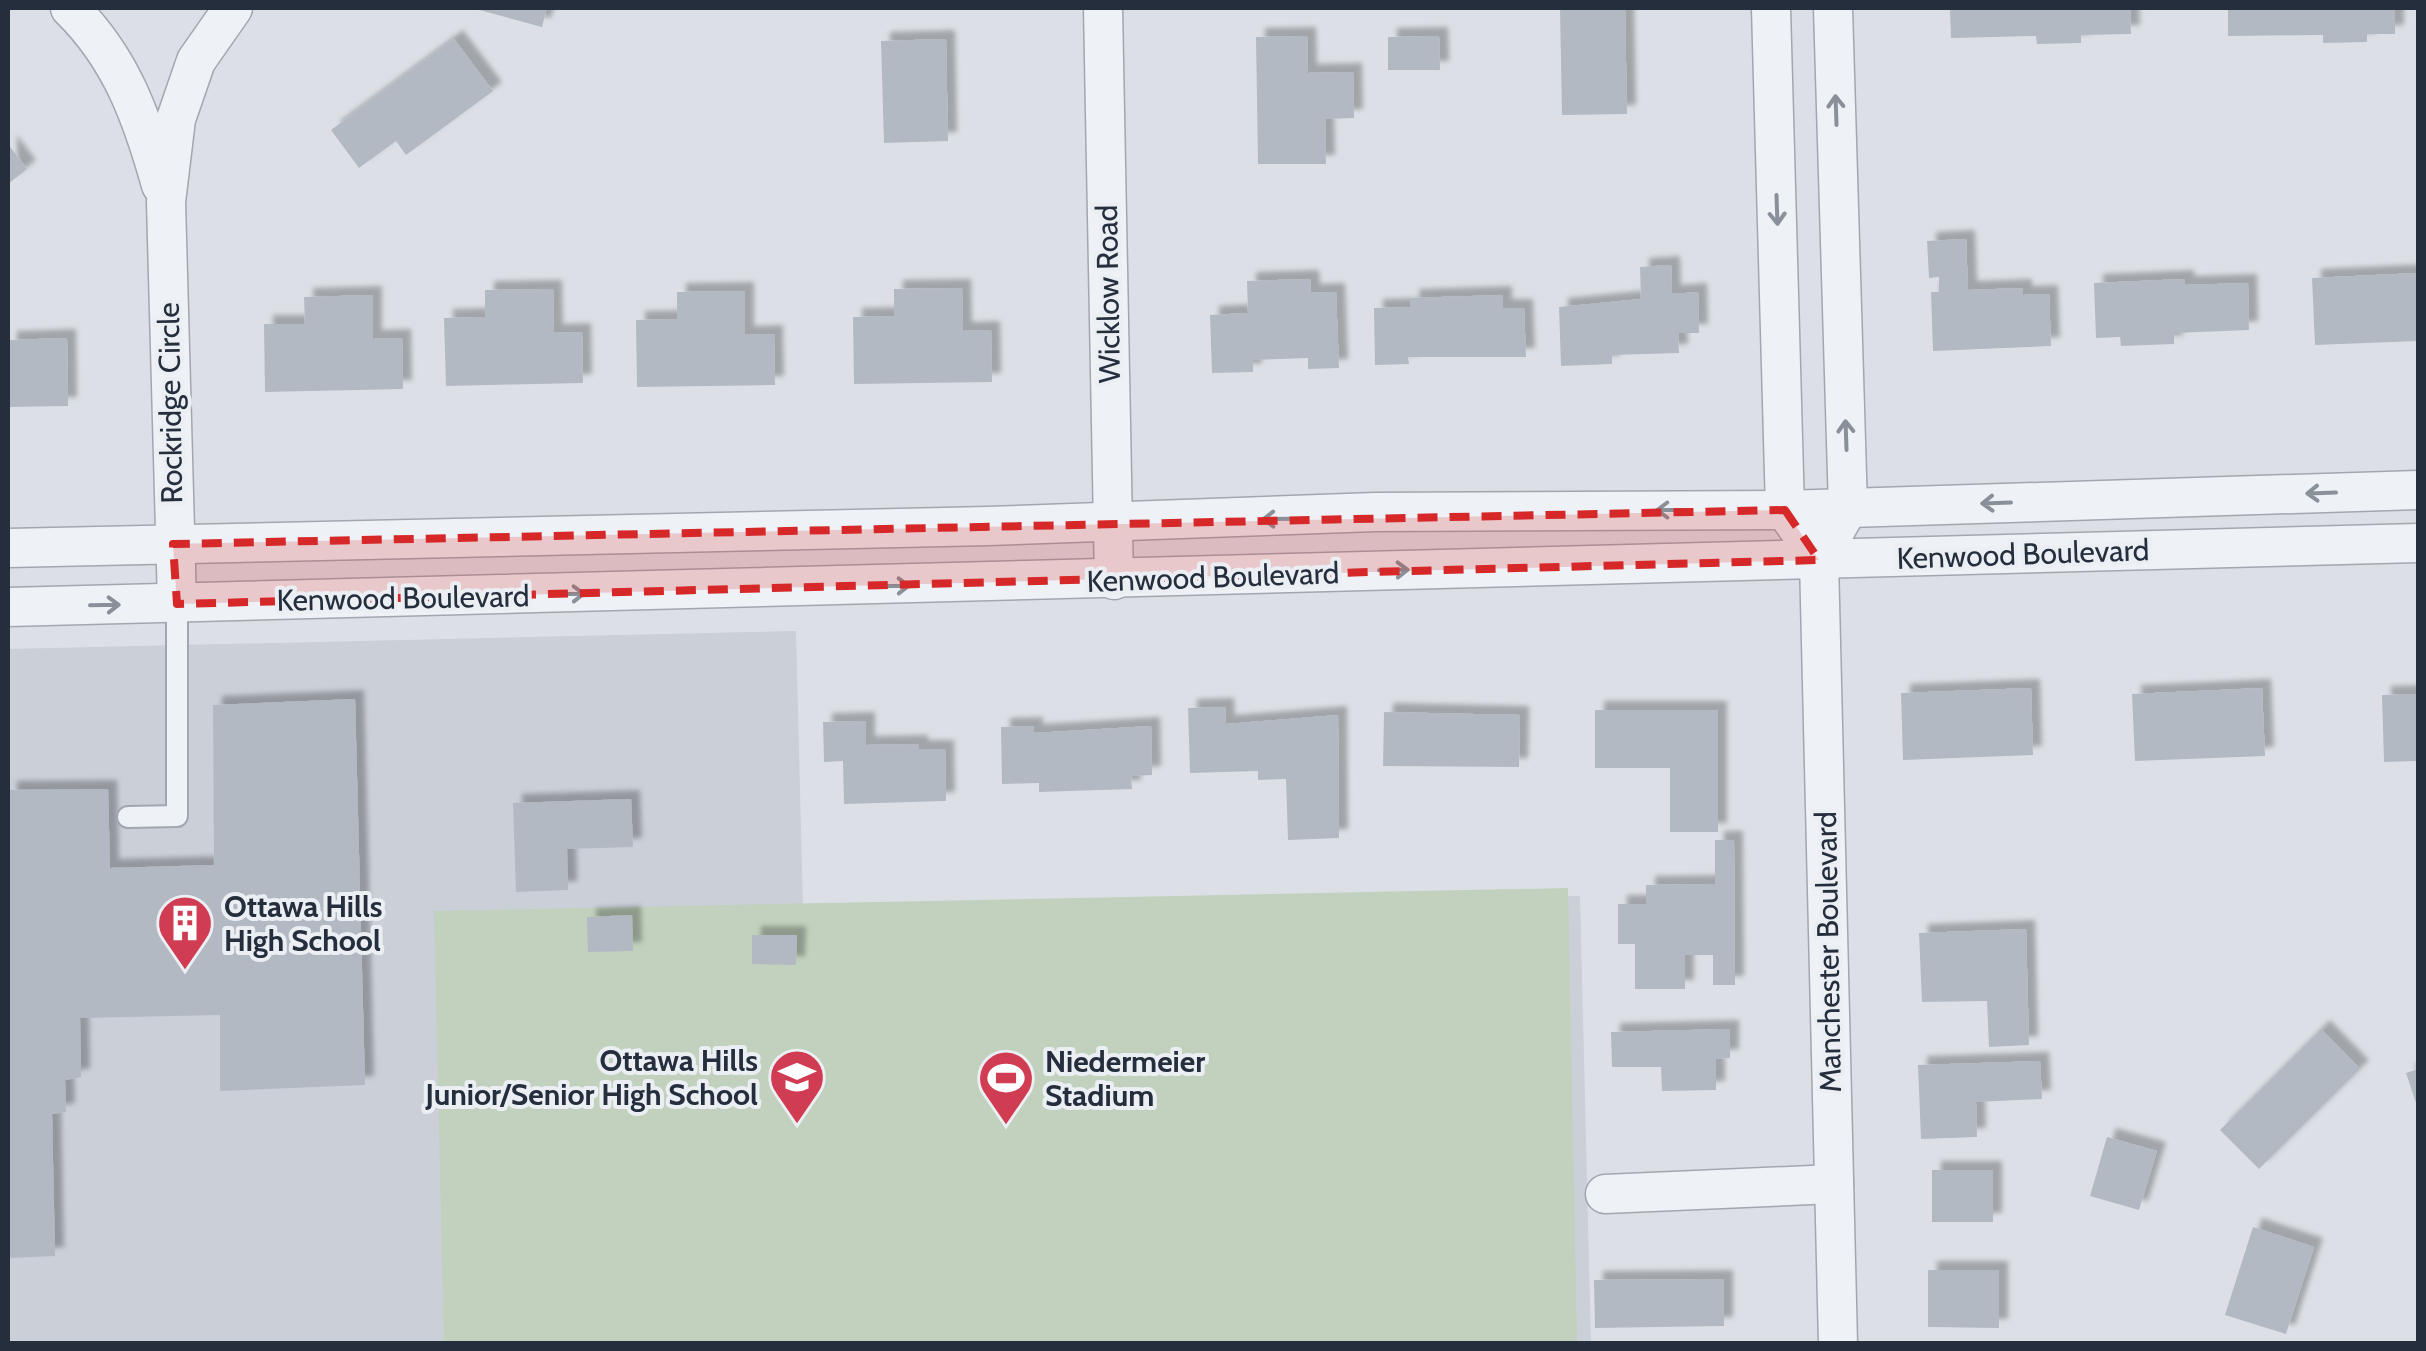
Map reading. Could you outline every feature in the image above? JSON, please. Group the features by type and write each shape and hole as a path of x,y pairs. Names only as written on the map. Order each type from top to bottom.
{"street":[{"name":"Rockridge Circle","path":"70,8 95,32 123,75 144,122 166,202"},
{"name":"Rockridge Circle","path":"176,604 166,202 176,119 196,61 234,8"},
{"name":"Wicklow Road","path":"1103,8 1114,580"},
{"path":"1771,8 1785,510 1819,560 1848,508 1833,8"},
{"name":"Kenwood Boulevard","path":"8,548 1112,522 1375,512 1785,510 2418,490"},
{"name":"Kenwood Boulevard","path":"8,608 2418,543"},
{"name":"Manchester Boulevard","path":"1819,560 1838,1344"},
{"path":"1604,1194 1834,1184"}],"lane":[{"path":"128,817 176,816 176,604"}],"highlighted area":[{"path":"1785,510 1819,560 177,604 173,544"}],"shaded area":[{"name":"Ottawa Hills Junior/Senior High School","path":"796,631 803,909 1580,896 1591,1343 8,1343 8,649"}],"green space":[{"name":"Niedermeier Stadium","path":"1568,888 1577,1343 444,1343 434,911"}],"building":[{"path":"472,8 547,8 542,27"},
{"path":"1560,8 1625,8 1627,114 1562,115"},
{"path":"1950,8 2130,8 2131,34 2081,35 2081,43 2037,44 2036,36 1951,38"},
{"path":"2228,8 2395,8 2395,34 2367,34 2367,42 2323,43 2323,35 2228,36"},
{"path":"1307,36 1308,73 1353,72 1354,118 1325,119 1326,164 1258,164 1256,37"},
{"path":"1439,36 1440,70 1388,70 1388,37"},
{"path":"454,39 493,91 406,155 396,141 359,168 331,130"},
{"path":"946,39 948,141 884,143 881,41"},
{"path":"8,144 27,169 8,184"},
{"path":"1966,239 1968,290 2023,288 2023,295 2049,294 2051,346 1933,351 1931,292 1939,292 1939,277 1929,278 1927,241"},
{"path":"1671,265 1672,294 1698,292 1699,333 1678,333 1679,353 1612,355 1612,364 1561,366 1559,307 1641,299 1640,267"},
{"path":"2418,273 2418,341 2315,345 2312,278"},
{"path":"1310,279 1311,293 1336,292 1339,368 1308,369 1308,358 1253,360 1253,372 1212,373 1210,315 1248,313 1247,281"},
{"path":"2185,279 2185,285 2248,283 2249,330 2174,333 2174,344 2121,346 2120,337 2096,338 2094,283"},
{"path":"962,288 963,331 991,330 992,382 854,384 853,317 894,316 894,289"},
{"path":"553,289 554,333 582,332 583,383 446,386 444,318 485,317 485,290"},
{"path":"745,291 745,335 774,334 775,385 637,387 636,320 677,319 677,292"},
{"path":"373,295 373,339 402,338 403,389 265,392 264,324 305,324 304,297"},
{"path":"1503,295 1503,308 1524,308 1526,357 1408,357 1409,364 1375,365 1374,308 1411,307 1410,298"},
{"path":"67,338 68,406 8,407 8,340"},
{"path":"2031,688 2033,755 1903,760 1901,693"},
{"path":"2262,688 2265,756 2135,761 2132,694"},
{"path":"2418,694 2418,761 2384,762 2382,695"},
{"name":"Ottawa Hills High School","path":"355,699 365,1085 220,1091 220,1015 80,1018 81,1077 65,1080 66,1112 52,1114 55,1256 8,1258 8,790 108,789 110,868 214,865 213,705"},
{"path":"1225,707 1226,724 1338,715 1339,838 1288,840 1286,779 1258,780 1258,771 1190,773 1188,708"},
{"path":"1595,710 1718,710 1718,832 1670,832 1670,768 1595,768"},
{"path":"1384,712 1520,715 1519,767 1383,766"},
{"path":"866,721 866,745 919,744 919,749 945,749 946,801 844,804 843,761 824,762 823,722"},
{"path":"1034,726 1034,733 1151,726 1152,775 1131,776 1132,789 1039,792 1039,783 1002,784 1001,727"},
{"path":"631,799 633,847 567,849 568,890 516,892 513,803"},
{"path":"1715,840 1734,840 1735,985 1713,985 1713,955 1685,955 1685,989 1635,989 1635,944 1618,944 1618,904 1646,904 1646,885 1715,884"},
{"path":"632,915 633,951 588,952 587,917"},
{"path":"2026,929 2029,1045 1989,1047 1987,1001 1922,1002 1919,933"},
{"path":"752,935 797,935 796,965 752,964"},
{"path":"1730,1029 1730,1058 1716,1059 1716,1090 1662,1091 1661,1067 1612,1067 1611,1032"},
{"path":"2321,1029 2360,1069 2259,1169 2220,1130"},
{"path":"2040,1061 2042,1099 1976,1102 1977,1137 1921,1139 1918,1065"},
{"path":"2418,1069 2418,1109 2406,1073"},
{"path":"2107,1137 2157,1151 2139,1210 2090,1196"},
{"path":"1932,1170 1993,1170 1993,1222 1932,1222"},
{"path":"2253,1227 2314,1247 2286,1334 2225,1315"},
{"path":"1928,1270 1999,1270 1999,1328 1928,1327"},
{"path":"1724,1279 1724,1326 1595,1328 1594,1280"}],"place":[{"name":"Ottawa Hills High School","path":"185,972"},
{"name":"Ottawa Hills Junior/Senior High School","path":"797,1126"},
{"name":"Niedermeier Stadium","path":"1006,1127"}]}
